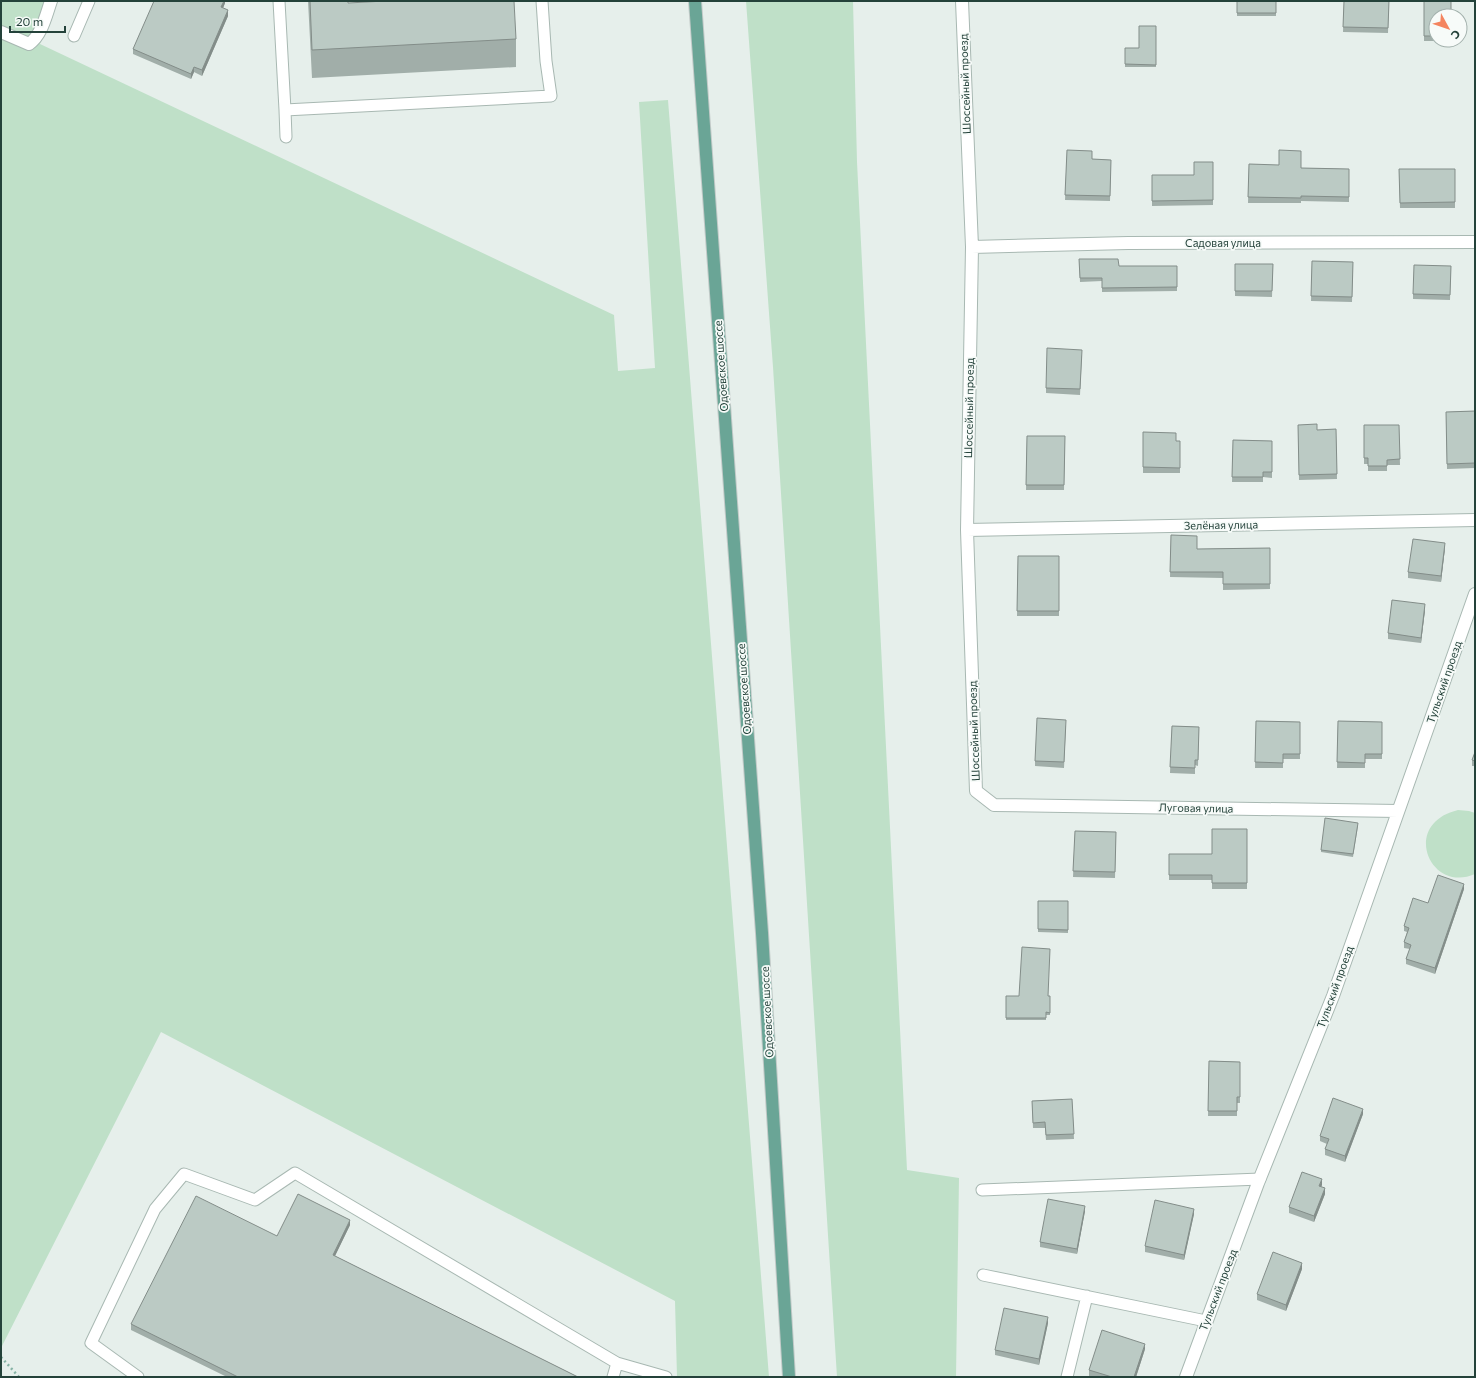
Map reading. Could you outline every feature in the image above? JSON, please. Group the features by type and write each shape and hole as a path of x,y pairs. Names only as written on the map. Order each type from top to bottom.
{"main road":[{"name":"Одоевское шоссе","path":"695,1 762,933 789,1377"}],"street":[{"path":"1,32 29,44 35,40 39,34 52,1"},
{"name":"Шоссейный проезд","path":"962,1 972,247 967,530 976,791 994,805"},
{"name":"Садовая улица","path":"972,247 1128,243 1475,242"},
{"name":"Зелёная улица","path":"967,530 1475,520"},
{"name":"Тульский проезд","path":"1186,1377 1260,1179 1333,996 1475,594"},
{"name":"Луговая улица","path":"994,805 1398,811"}],"lane":[{"path":"74,36 89,1"},
{"path":"279,1 286,137"},
{"path":"285,110 551,96 546,61 542,1"},
{"path":"138,1377 91,1342 155,1209 184,1174 255,1200 294,1174 617,1363 644,1374 666,1377"},
{"path":"982,1190 1260,1179"},
{"path":"982,1275 1206,1321"},
{"path":"1067,1377 1086,1296"},
{"path":"613,1377 617,1363"}],"path":[{"path":"1,1357 19,1377"}],"green space":[{"path":"1,1 57,1 40,44 614,315 618,371 655,368 639,102 668,100 769,1377 677,1377 675,1301 161,1032 1,1348"},
{"path":"746,1 853,1 857,162 907,1170 959,1178 956,1377 837,1377 773,367"},
{"path":"1458,810 1475,813 1475,874 1459,878 1445,874 1435,866 1428,855 1426,842 1430,829 1440,818"}],"building":[{"path":"154,1 224,1 221,7 228,10 202,70 194,67 191,74 133,49"},
{"path":"310,1 348,1 348,3 385,1 514,1 516,39 312,50"},
{"path":"1237,1 1276,1 1276,13 1237,13"},
{"path":"1344,1 1389,1 1388,28 1343,27"},
{"path":"1424,1 1451,1 1451,8 1428,8 1428,36 1424,36"},
{"path":"1139,26 1156,26 1156,65 1125,64 1125,48 1139,48"},
{"path":"1067,150 1092,151 1092,159 1111,160 1110,196 1065,195"},
{"path":"1279,150 1301,151 1301,168 1349,169 1349,197 1248,197 1249,164 1279,165"},
{"path":"1194,162 1213,162 1213,200 1152,201 1152,175 1194,175"},
{"path":"1399,169 1455,169 1455,202 1400,203"},
{"path":"1079,259 1118,259 1119,266 1177,266 1177,287 1102,288 1102,278 1080,278"},
{"path":"1312,261 1353,262 1352,297 1311,296"},
{"path":"1235,264 1273,264 1272,291 1235,291"},
{"path":"1414,265 1451,266 1450,295 1413,294"},
{"path":"1047,348 1082,350 1080,389 1046,388"},
{"path":"1475,411 1475,463 1447,464 1446,412"},
{"path":"1317,424 1317,430 1336,429 1337,474 1299,475 1298,425"},
{"path":"1364,425 1399,425 1400,459 1387,460 1387,466 1368,466 1368,458 1364,458"},
{"path":"1143,432 1176,433 1176,441 1180,441 1180,468 1143,467"},
{"path":"1027,436 1065,436 1064,485 1026,485"},
{"path":"1233,440 1272,441 1272,472 1263,472 1263,477 1232,477"},
{"path":"1171,535 1197,536 1197,549 1270,548 1270,584 1223,584 1223,572 1170,572"},
{"path":"1413,539 1445,543 1441,576 1408,572"},
{"path":"1018,556 1059,556 1059,611 1017,611"},
{"path":"1392,600 1425,604 1421,638 1388,633"},
{"path":"1037,718 1066,720 1064,762 1035,761"},
{"path":"1256,721 1300,722 1300,754 1283,754 1283,763 1255,762"},
{"path":"1338,721 1382,722 1382,754 1365,754 1365,763 1337,762"},
{"path":"1172,726 1199,727 1198,760 1195,760 1195,768 1170,767"},
{"path":"1475,752 1475,761 1472,760"},
{"path":"1325,818 1358,823 1353,854 1321,850"},
{"path":"1212,829 1247,829 1247,883 1212,883 1212,875 1169,875 1169,854 1212,854"},
{"path":"1075,831 1116,832 1115,872 1073,871"},
{"path":"1438,875 1464,884 1435,968 1406,959 1411,945 1404,942 1409,928 1404,926 1413,898 1428,903"},
{"path":"1038,901 1068,901 1068,930 1038,929"},
{"path":"1022,947 1050,949 1048,996 1050,996 1050,1013 1046,1012 1046,1018 1006,1018 1006,996 1019,996"},
{"path":"1209,1061 1240,1062 1240,1097 1237,1097 1237,1111 1208,1111"},
{"path":"1333,1098 1363,1109 1345,1156 1325,1149 1329,1139 1320,1136"},
{"path":"1072,1099 1074,1134 1046,1135 1045,1122 1033,1123 1032,1101"},
{"path":"1302,1172 1322,1179 1319,1186 1325,1188 1314,1216 1289,1207"},
{"path":"298,1194 350,1220 333,1255 578,1377 238,1377 131,1324 196,1196 277,1236"},
{"path":"1048,1199 1085,1206 1077,1249 1040,1242"},
{"path":"1155,1200 1194,1209 1184,1255 1145,1246"},
{"path":"1273,1252 1302,1263 1286,1305 1257,1294"},
{"path":"1004,1308 1048,1317 1039,1359 995,1350"},
{"path":"1102,1330 1145,1344 1134,1377 1112,1377 1089,1370"}]}
